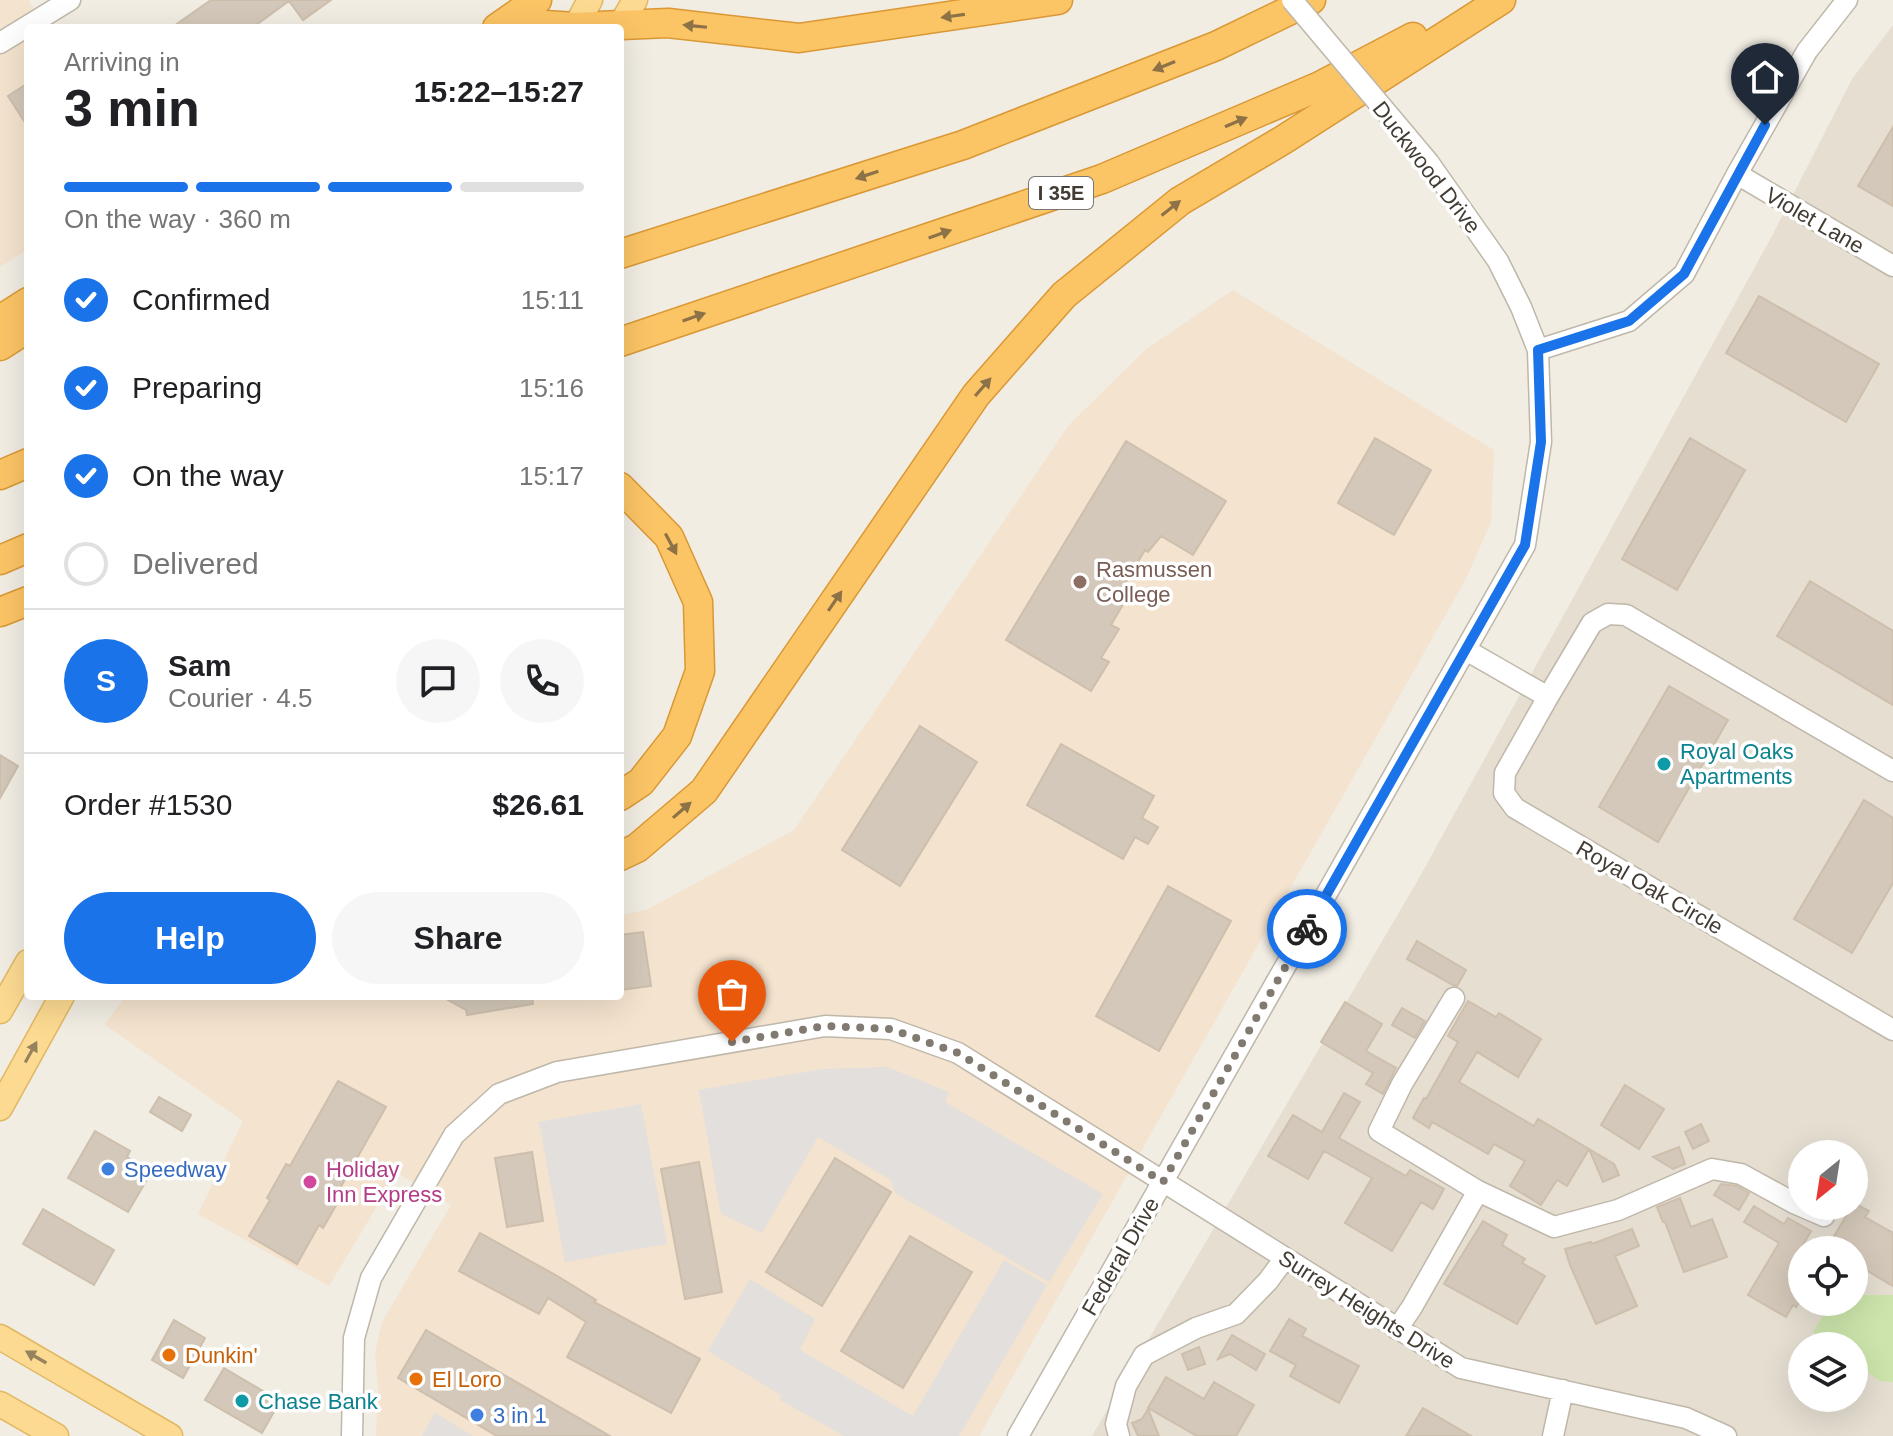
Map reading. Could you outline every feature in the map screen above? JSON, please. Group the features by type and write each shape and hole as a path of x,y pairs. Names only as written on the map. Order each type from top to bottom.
{"highway":[{"path":"503,24 537,0"},
{"path":"624,26 668,23 799,38 1058,0"},
{"path":"624,253 963,145 1216,46 1311,0"},
{"name":"I 35E","path":"624,341 1102,179 1320,86 1485,0"},
{"path":"624,854 637,848 704,791 976,395 1064,295 1180,201 1283,140 1501,0"},
{"path":"0,320 24,305"},
{"path":"0,346 24,331"},
{"path":"0,475 24,465"},
{"path":"624,491 669,537 698,602 700,671 677,736 641,782 624,793"},
{"path":"0,560 24,550"},
{"path":"0,612 24,603"}],"main road":[{"path":"577,24 590,0"},
{"path":"621,24 635,0"},
{"path":"0,1011 24,969"},
{"path":"0,1108 60,1000"},
{"path":"0,1337 170,1436"},
{"path":"0,1404 56,1436"}],"street":[{"path":"31,24 70,0"},
{"name":"Duckwood Drive","path":"1292,0 1429,163 1498,261 1538,350"},
{"path":"1538,350 1629,321 1684,274 1807,51 1847,0"},
{"path":"0,43 24,28"},
{"name":"Violet Lane","path":"1737,174 1893,266"},
{"name":"Federal Drive","path":"1018,1436 1525,545 1541,442 1538,350"},
{"name":"Royal Oak Circle","path":"1893,771 1626,615 1608,614 1592,623 1548,697 1505,773 1504,793 1515,808 1893,1030"},
{"path":"1466,650 1548,697"},
{"path":"1454,998 1402,1084 1379,1131 1478,1191 1554,1227 1618,1210 1712,1169 1741,1174 1788,1200"},
{"name":"Surrey Heights Drive","path":"352,1436 354,1338 371,1278 454,1135 499,1094 557,1072 825,1026 891,1029 958,1053 1461,1368 1686,1418 1726,1436"},
{"path":"1397,1329 1478,1191"},
{"path":"1119,1436 1116,1424 1126,1386 1144,1355 1196,1328 1236,1314 1285,1258"},
{"path":"1553,1436 1563,1390"}],"shaded area":[{"path":"0,0 30,0 43,24 24,24 24,252 0,267"},
{"path":"1893,25 1893,1436 1092,1436 1418,880 1772,236 1852,79"},
{"path":"1233,290 1494,450 1491,522 1466,579 979,1436 376,1436 378,1389 375,1353 382,1322 451,1205 397,1173 329,1286 198,1214 243,1121 105,1025 122,1000 624,1000 624,914 646,910 794,830 1069,425 1145,350"},
{"path":"887,1067 949,1092 945,1102 1103,1194 1049,1282 895,1193 891,1180 818,1137 762,1233 721,1214 699,1090 824,1069"},
{"path":"641,1104 667,1244 565,1262 539,1122"},
{"path":"1004,1260 1047,1285 959,1436 844,1436 780,1400 781,1395 708,1351 750,1279 815,1319 800,1350 913,1416"},
{"path":"435,1413 473,1436 422,1436"}],"green space":[{"path":"1868,1295 1893,1295 1893,1382 1880,1381 1868,1372 1868,1332 1813,1332 1823,1316 1868,1316"}],"building":[{"path":"211,0 331,0 303,20 289,1 257,24 177,24"},
{"path":"24,86 24,121 8,96"},
{"path":"1893,127 1893,206 1858,186"},
{"path":"1759,296 1879,364 1846,422 1726,353"},
{"path":"1375,438 1431,470 1394,535 1338,503"},
{"path":"1690,438 1745,470 1677,590 1622,559"},
{"path":"1126,441 1226,501 1193,555 1161,536 1148,552 1145,550 1120,592 1128,596 1111,625 1119,629 1101,658 1109,662 1091,691 1006,640"},
{"path":"1810,581 1893,631 1893,705 1777,636"},
{"name":"Royal Oaks Apartments","path":"1669,686 1728,720 1658,842 1599,807"},
{"path":"920,726 977,762 900,886 842,850"},
{"path":"1061,744 1154,796 1142,818 1158,827 1148,844 1135,837 1123,859 1027,805"},
{"path":"0,755 18,766 0,798"},
{"name":"Royal Oaks Apartments","path":"1864,800 1893,818 1893,883 1852,953 1794,919"},
{"path":"1168,886 1231,921 1159,1051 1096,1016"},
{"path":"643,932 651,986 624,989 624,934"},
{"path":"1417,941 1466,970 1457,986 1407,959"},
{"path":"448,1000 532,1000 533,1004 467,1015 466,1010"},
{"path":"1468,1001 1496,1017 1499,1013 1541,1039 1518,1077 1477,1052 1459,1082 1534,1126 1538,1119 1589,1149 1567,1186 1557,1180 1541,1205 1510,1186 1525,1161 1494,1144 1488,1154 1432,1122 1429,1128 1413,1118 1458,1042 1448,1036"},
{"path":"1345,1002 1382,1024 1366,1051 1396,1068 1383,1094 1366,1084 1373,1073 1321,1042"},
{"path":"1402,1008 1425,1021 1415,1038 1392,1025"},
{"name":"Holiday Inn Express","path":"338,1081 386,1107 335,1197 338,1202 323,1228 319,1225 297,1264 249,1236 286,1164 290,1166"},
{"path":"1625,1085 1664,1109 1639,1149 1601,1125"},
{"path":"1344,1093 1360,1102 1339,1138 1406,1176 1410,1170 1444,1189 1433,1209 1421,1202 1392,1251 1345,1223 1372,1178 1324,1151 1308,1179 1268,1156 1293,1115 1322,1132"},
{"path":"159,1097 191,1115 182,1131 150,1112"},
{"path":"1701,1124 1709,1141 1693,1149 1685,1132"},
{"path":"95,1131 130,1151 127,1157 152,1171 128,1212 68,1178"},
{"path":"1679,1147 1685,1164 1673,1169 1653,1157"},
{"path":"1589,1149 1614,1164 1619,1175 1603,1182"},
{"path":"532,1152 543,1221 507,1227 495,1158"},
{"path":"835,1158 891,1192 822,1306 766,1272"},
{"path":"699,1162 722,1292 685,1299 661,1169"},
{"path":"1721,1184 1737,1186 1749,1193 1739,1210 1714,1195"},
{"path":"1680,1198 1691,1227 1712,1219 1727,1257 1684,1272 1657,1207"},
{"path":"1754,1206 1784,1224 1788,1218 1811,1231 1808,1236 1788,1236 1786,1317 1748,1295 1779,1243 1744,1222"},
{"path":"43,1209 114,1250 94,1285 23,1244"},
{"path":"1868,1219 1893,1233 1893,1286 1868,1271 1868,1236 1834,1236 1844,1220"},
{"path":"1483,1221 1507,1235 1502,1245 1525,1259 1522,1263 1545,1276 1517,1324 1444,1284"},
{"path":"1632,1229 1639,1246 1615,1256 1637,1306 1596,1324 1565,1249 1592,1244"},
{"path":"480,1233 559,1277 596,1300 594,1302 700,1359 671,1413 567,1357 586,1322 548,1298 539,1314 459,1271"},
{"path":"910,1236 972,1272 903,1388 841,1351"},
{"path":"1289,1319 1306,1329 1302,1336 1359,1366 1339,1403 1290,1376 1296,1365 1270,1351"},
{"path":"174,1320 205,1338 183,1378 152,1360"},
{"path":"426,1330 610,1436 497,1436 398,1378"},
{"path":"1232,1335 1265,1354 1256,1370 1230,1354 1218,1359"},
{"path":"1199,1347 1205,1364 1188,1370 1182,1354"},
{"name":"Chase Bank","path":"224,1368 280,1401 262,1433 205,1400"},
{"path":"1166,1377 1204,1399 1214,1382 1254,1405 1236,1436 1197,1436 1148,1408"},
{"path":"1423,1408 1471,1436 1406,1436"},
{"path":"1148,1409 1159,1436 1138,1436 1132,1423 1142,1419"}],"way so far":[{"path":"732,1042 825,1026 891,1029 958,1053 1163,1182 1307,929"}],"place":[{"name":"Rasmussen College","path":"1080,582"},
{"name":"Royal Oaks Apartments","path":"1664,764"},
{"name":"Speedway","path":"108,1169"},
{"name":"Holiday Inn Express","path":"310,1182"},
{"name":"Dunkin'","path":"169,1355"},
{"name":"El Loro","path":"416,1379"},
{"name":"Chase Bank","path":"242,1401"},
{"name":"3 in 1","path":"477,1415"}],"route":[{"path":"1307,929 1525,545 1541,442 1538,350 1629,321 1684,274 1765,125"}]}
